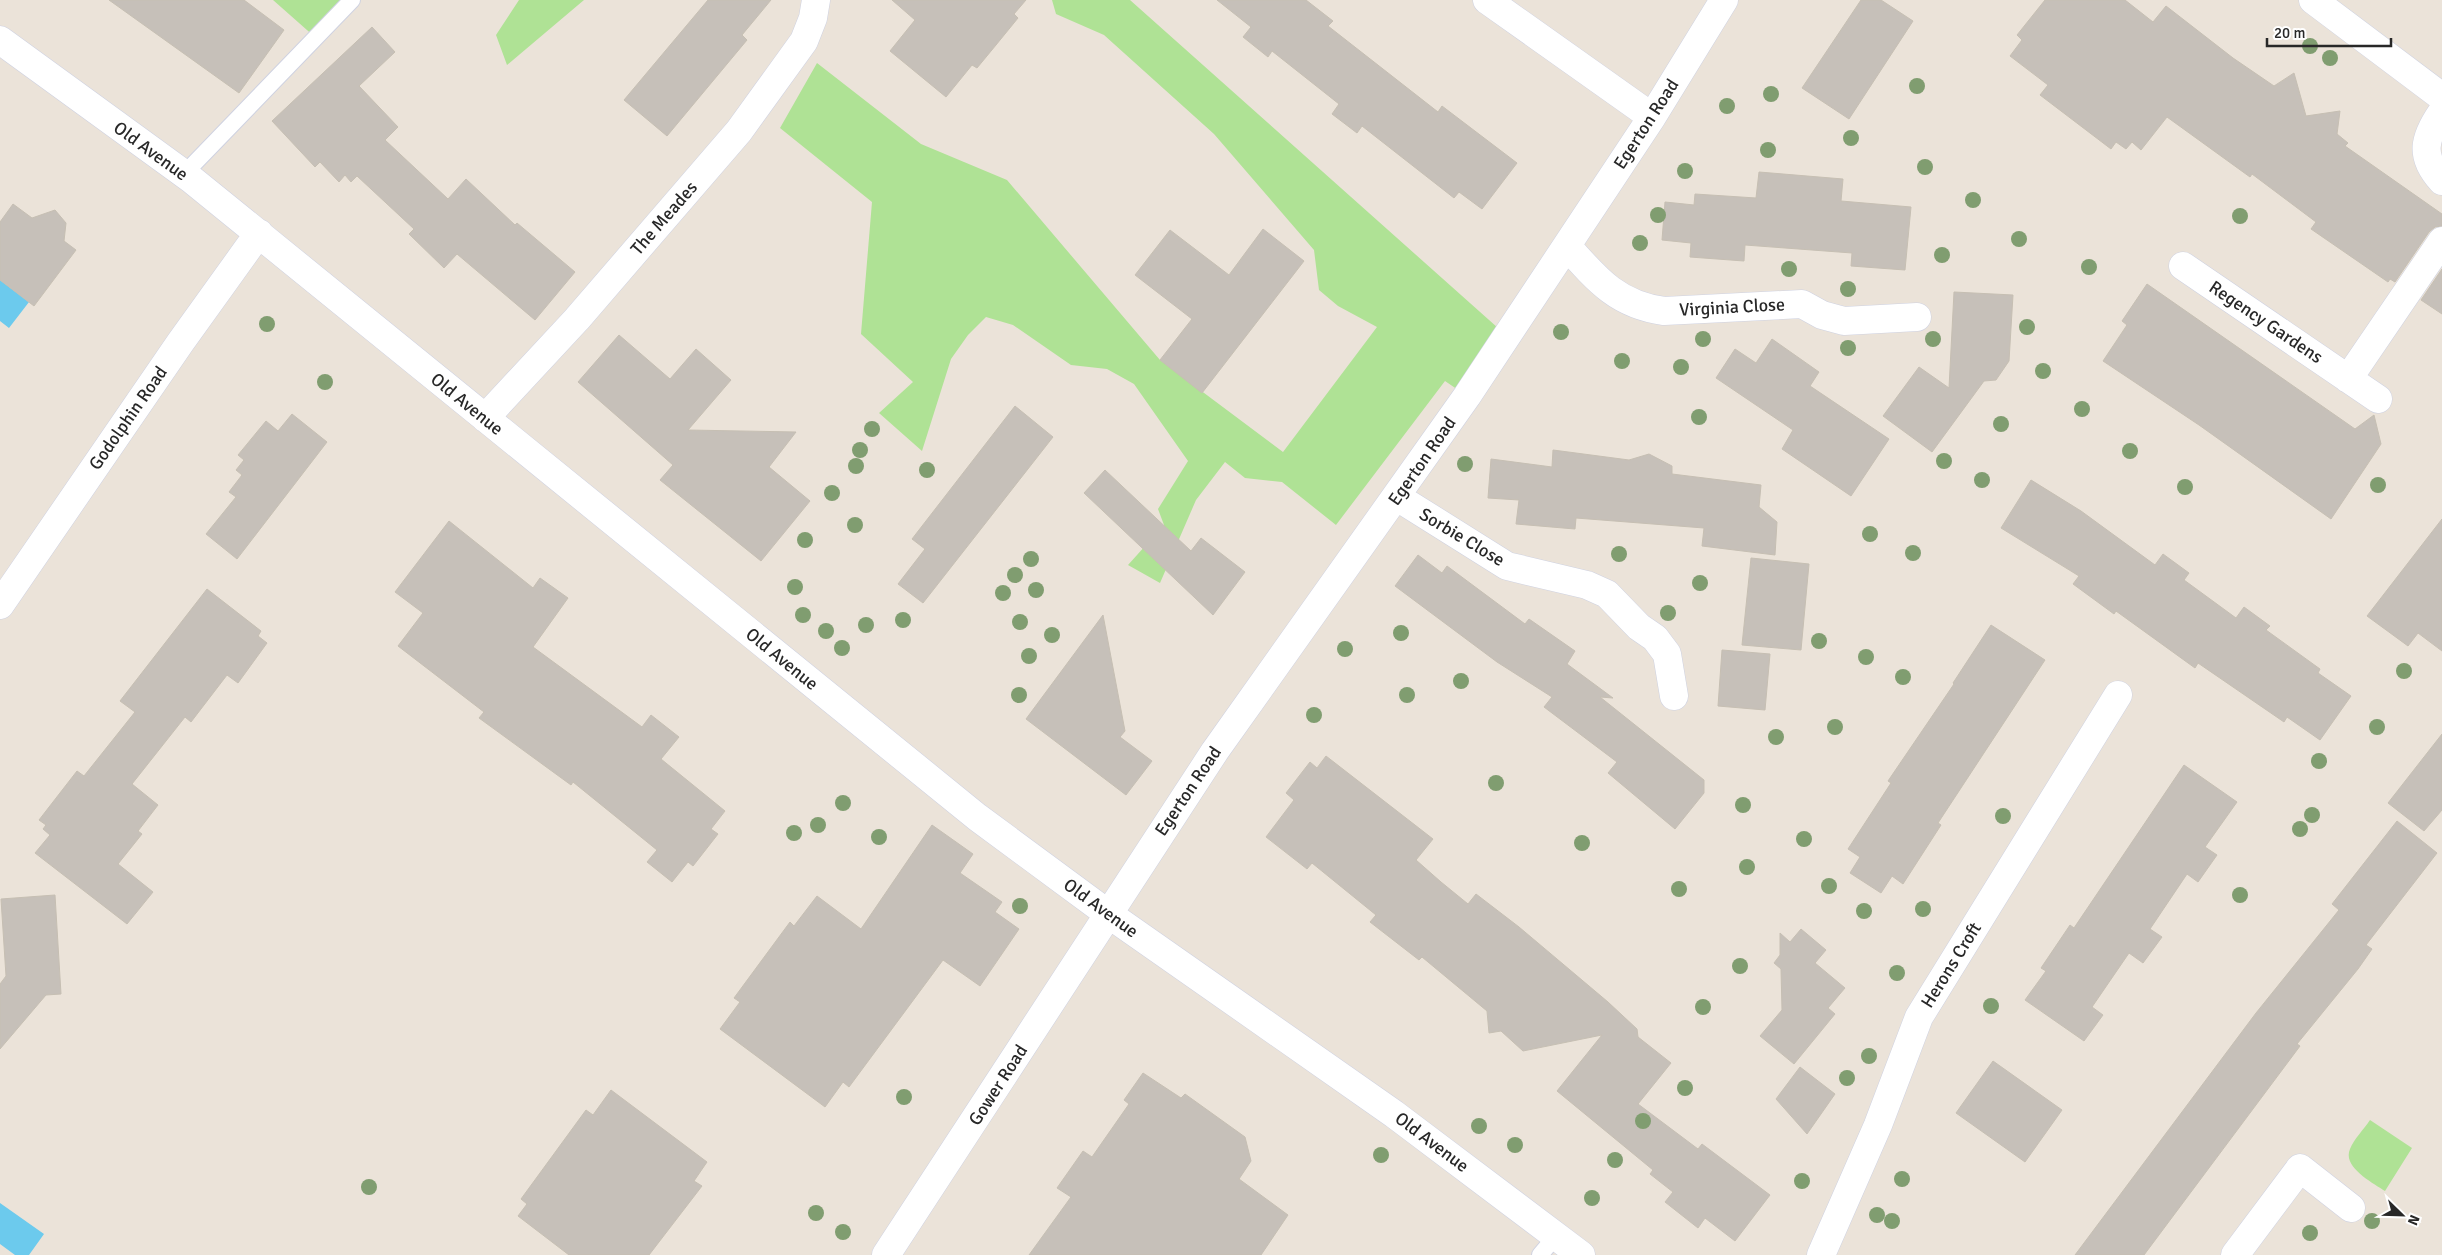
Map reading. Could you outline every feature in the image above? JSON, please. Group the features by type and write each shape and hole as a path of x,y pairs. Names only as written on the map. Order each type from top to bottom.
{"street":[{"name":"The Meades","path":"485,418 577,319 739,131 804,41 813,18 816,0"},
{"path":"1487,0 1652,117"},
{"name":"Egerton Road","path":"1107,913 1215,751 1397,497 1567,246 1652,117 1724,0"},
{"path":"2314,0 2442,97"},
{"name":"Old Avenue","path":"0,40 184,174 259,233 970,811 1107,913 1394,1114 1548,1245 1581,1255"},
{"path":"2442,112 2430,129 2426,144 2427,157 2433,172 2442,181"},
{"name":"Godolphin Road","path":"0,605 180,343 259,233"},
{"path":"2348,379 2442,241"},
{"name":"Virginia Close","path":"1567,246 1600,284 1627,301 1646,309 1664,312 1802,304 1822,315 1844,321 1918,317"},
{"name":"Regency Gardens","path":"2183,266 2378,399"},
{"name":"Sorbie Close","path":"1397,497 1507,566 1587,584 1607,594 1639,627 1655,638 1667,654 1674,696"},
{"name":"Herons Croft","path":"1820,1255 1878,1125 1919,1017 2118,695"},
{"name":"Gower Road","path":"886,1255 1107,913"},
{"path":"2235,1255 2300,1168 2351,1208"}],"lane":[{"path":"184,174 352,0"}],"green space":[{"path":"273,0 352,0 316,38"},
{"path":"519,0 584,0 507,65 496,35"},
{"path":"1052,0 1130,0 1507,336 1467,396 1445,381 1336,525 1282,482 1245,478 1225,462 1196,500 1160,583 1128,565 1164,525 1158,509 1188,461 1134,384 1107,369 1071,365 1013,325 986,317 968,335 951,359 922,451 879,413 913,382 861,334 872,202 780,128 817,63 921,144 1007,180 1160,360 1283,452 1377,327 1338,306 1319,290 1314,250 1214,134 1104,35 1056,14"},
{"path":"2370,1120 2412,1148 2385,1191 2360,1174 2350,1162 2350,1149"}],"water":[{"path":"0,280 29,302 9,328 0,321"},
{"path":"0,1203 44,1234 29,1255 15,1255 0,1244"}],"building":[{"path":"109,0 244,0 284,30 239,93"},
{"path":"708,0 771,0 742,35 747,40 667,136 624,100"},
{"path":"892,0 1026,0 1014,14 1018,18 996,45 977,68 972,65 946,97 890,51 915,20"},
{"path":"1217,0 1306,0 1333,21 1328,26 1438,112 1442,106 1517,163 1482,209 1459,192 1454,198 1362,126 1357,133 1332,114 1339,104 1272,51 1268,57 1243,37 1251,27"},
{"path":"1861,0 1881,0 1913,21 1849,119 1802,88"},
{"path":"2045,0 2125,0 2153,22 2166,6 2233,58 2274,86 2294,73 2306,116 2340,111 2337,134 2348,143 2345,146 2442,214 2442,226 2435,227 2429,232 2395,282 2390,279 2388,282 2311,229 2316,222 2252,174 2250,177 2167,117 2141,150 2132,142 2126,149 2116,142 2111,149 2040,95 2048,85 2010,56 2022,40 2017,35"},
{"path":"372,27 395,52 359,86 398,127 385,140 448,199 466,179 515,225 517,223 575,272 535,320 457,254 444,268 409,234 414,229 357,176 351,182 345,175 339,182 320,162 315,167 272,121"},
{"path":"1759,172 1843,179 1841,201 1911,207 1905,270 1851,266 1852,253 1745,245 1744,261 1690,257 1691,243 1662,240 1665,202 1694,205 1695,194 1756,198"},
{"path":"13,204 32,218 55,210 66,223 64,241 76,250 34,306 0,280 0,222"},
{"path":"1263,229 1304,261 1202,393 1160,360 1192,319 1135,275 1170,230 1229,275"},
{"path":"2442,269 2442,314 2421,300"},
{"path":"2147,284 2355,429 2374,415 2381,444 2331,519 2199,425 2103,361 2127,325 2122,321"},
{"path":"1954,292 2013,295 2009,361 1996,380 1984,381 1932,452 1883,416 1919,367 1949,388"},
{"path":"619,335 670,379 696,349 731,380 688,430 796,432 769,467 810,501 761,561 660,480 673,465 578,382"},
{"path":"1772,339 1819,372 1810,386 1889,439 1851,496 1782,449 1793,430 1716,378 1735,349 1756,363"},
{"path":"1015,406 1053,437 923,603 898,584 925,549 912,539"},
{"path":"292,414 327,442 237,559 206,534 236,497 229,492 242,475 236,470 244,460 238,455 266,421 278,431"},
{"path":"1553,450 1629,460 1649,454 1672,466 1672,474 1761,485 1759,507 1777,522 1775,555 1702,546 1704,528 1576,518 1575,529 1516,524 1519,500 1488,498 1491,459 1552,467"},
{"path":"1105,470 1191,551 1201,538 1245,572 1213,615 1084,493"},
{"path":"2031,480 2081,511 2155,565 2163,554 2189,573 2184,580 2236,618 2244,607 2270,626 2266,630 2320,669 2318,673 2351,696 2320,740 2287,717 2284,722 2198,663 2195,668 2116,611 2114,614 2073,584 2079,576 2001,528"},
{"path":"2442,519 2442,651 2418,633 2408,646 2367,616"},
{"path":"449,521 533,588 540,578 568,598 533,647 642,727 651,715 679,737 661,759 725,811 711,829 718,834 693,866 688,862 672,882 647,862 657,850 573,782 571,785 479,718 484,712 398,646 423,613 395,592"},
{"path":"1418,555 1442,573 1447,566 1525,624 1529,619 1575,651 1567,664 1613,698 1600,697 1704,780 1704,793 1675,829 1608,773 1617,762 1544,707 1552,697 1497,662 1395,586"},
{"path":"1751,558 1809,564 1801,650 1742,645"},
{"path":"207,589 261,631 258,636 267,643 238,683 227,675 191,722 185,717 132,784 158,805 138,831 142,834 118,864 153,892 127,924 35,853 50,835 43,829 46,825 39,820 77,771 84,776 135,712 120,701"},
{"path":"1103,615 1125,731 1120,737 1152,761 1126,795 1026,719"},
{"path":"1991,625 2045,660 1938,823 1941,825 1903,884 1892,876 1881,893 1850,873 1860,857 1848,849 1891,783 1888,781 1954,684"},
{"path":"1722,650 1770,654 1765,710 1718,706"},
{"path":"2442,734 2442,810 2424,831 2388,803"},
{"path":"1326,756 1433,839 1416,860 1468,904 1476,894 1519,927 1608,1002 1637,1029 1638,1037 1671,1063 1638,1104 1698,1149 1702,1144 1770,1195 1735,1241 1705,1218 1698,1228 1665,1202 1673,1192 1650,1174 1653,1170 1557,1091 1602,1035 1523,1051 1501,1031 1489,1033 1487,1011 1422,957 1419,960 1370,922 1376,915 1312,863 1307,869 1266,837 1294,800 1286,793 1310,762 1317,768"},
{"path":"2184,765 2237,802 2205,847 2217,855 2198,882 2187,874 2150,929 2162,937 2143,963 2129,953 2092,1007 2103,1015 2084,1041 2025,1000 2046,971 2041,968 2070,925 2074,928"},
{"path":"2397,821 2437,853 2366,945 2372,949 2358,969 2297,1044 2300,1046 2144,1255 2075,1255 2256,1013 2339,910 2332,904"},
{"path":"932,825 973,854 960,873 1002,902 995,912 1019,929 980,986 943,960 849,1087 843,1082 825,1107 720,1029 740,1002 734,998 790,922 794,926 817,896 861,929"},
{"path":"55,895 61,994 46,995 0,1049 0,984 6,976 1,899"},
{"path":"1801,929 1826,950 1815,963 1845,988 1828,1008 1835,1014 1794,1064 1760,1036 1782,1010 1781,969 1774,963 1780,955 1780,933 1790,942"},
{"path":"1993,1061 2062,1110 2025,1162 1956,1113"},
{"path":"1800,1067 1835,1094 1807,1134 1776,1099"},
{"path":"1143,1073 1181,1098 1185,1094 1245,1137 1251,1161 1239,1179 1288,1215 1261,1255 1029,1255 1071,1197 1057,1188 1083,1151 1092,1157 1129,1104 1124,1100"},
{"path":"611,1090 707,1162 694,1181 702,1186 649,1255 569,1255 518,1216 527,1204 521,1199 586,1110 593,1115"}]}
